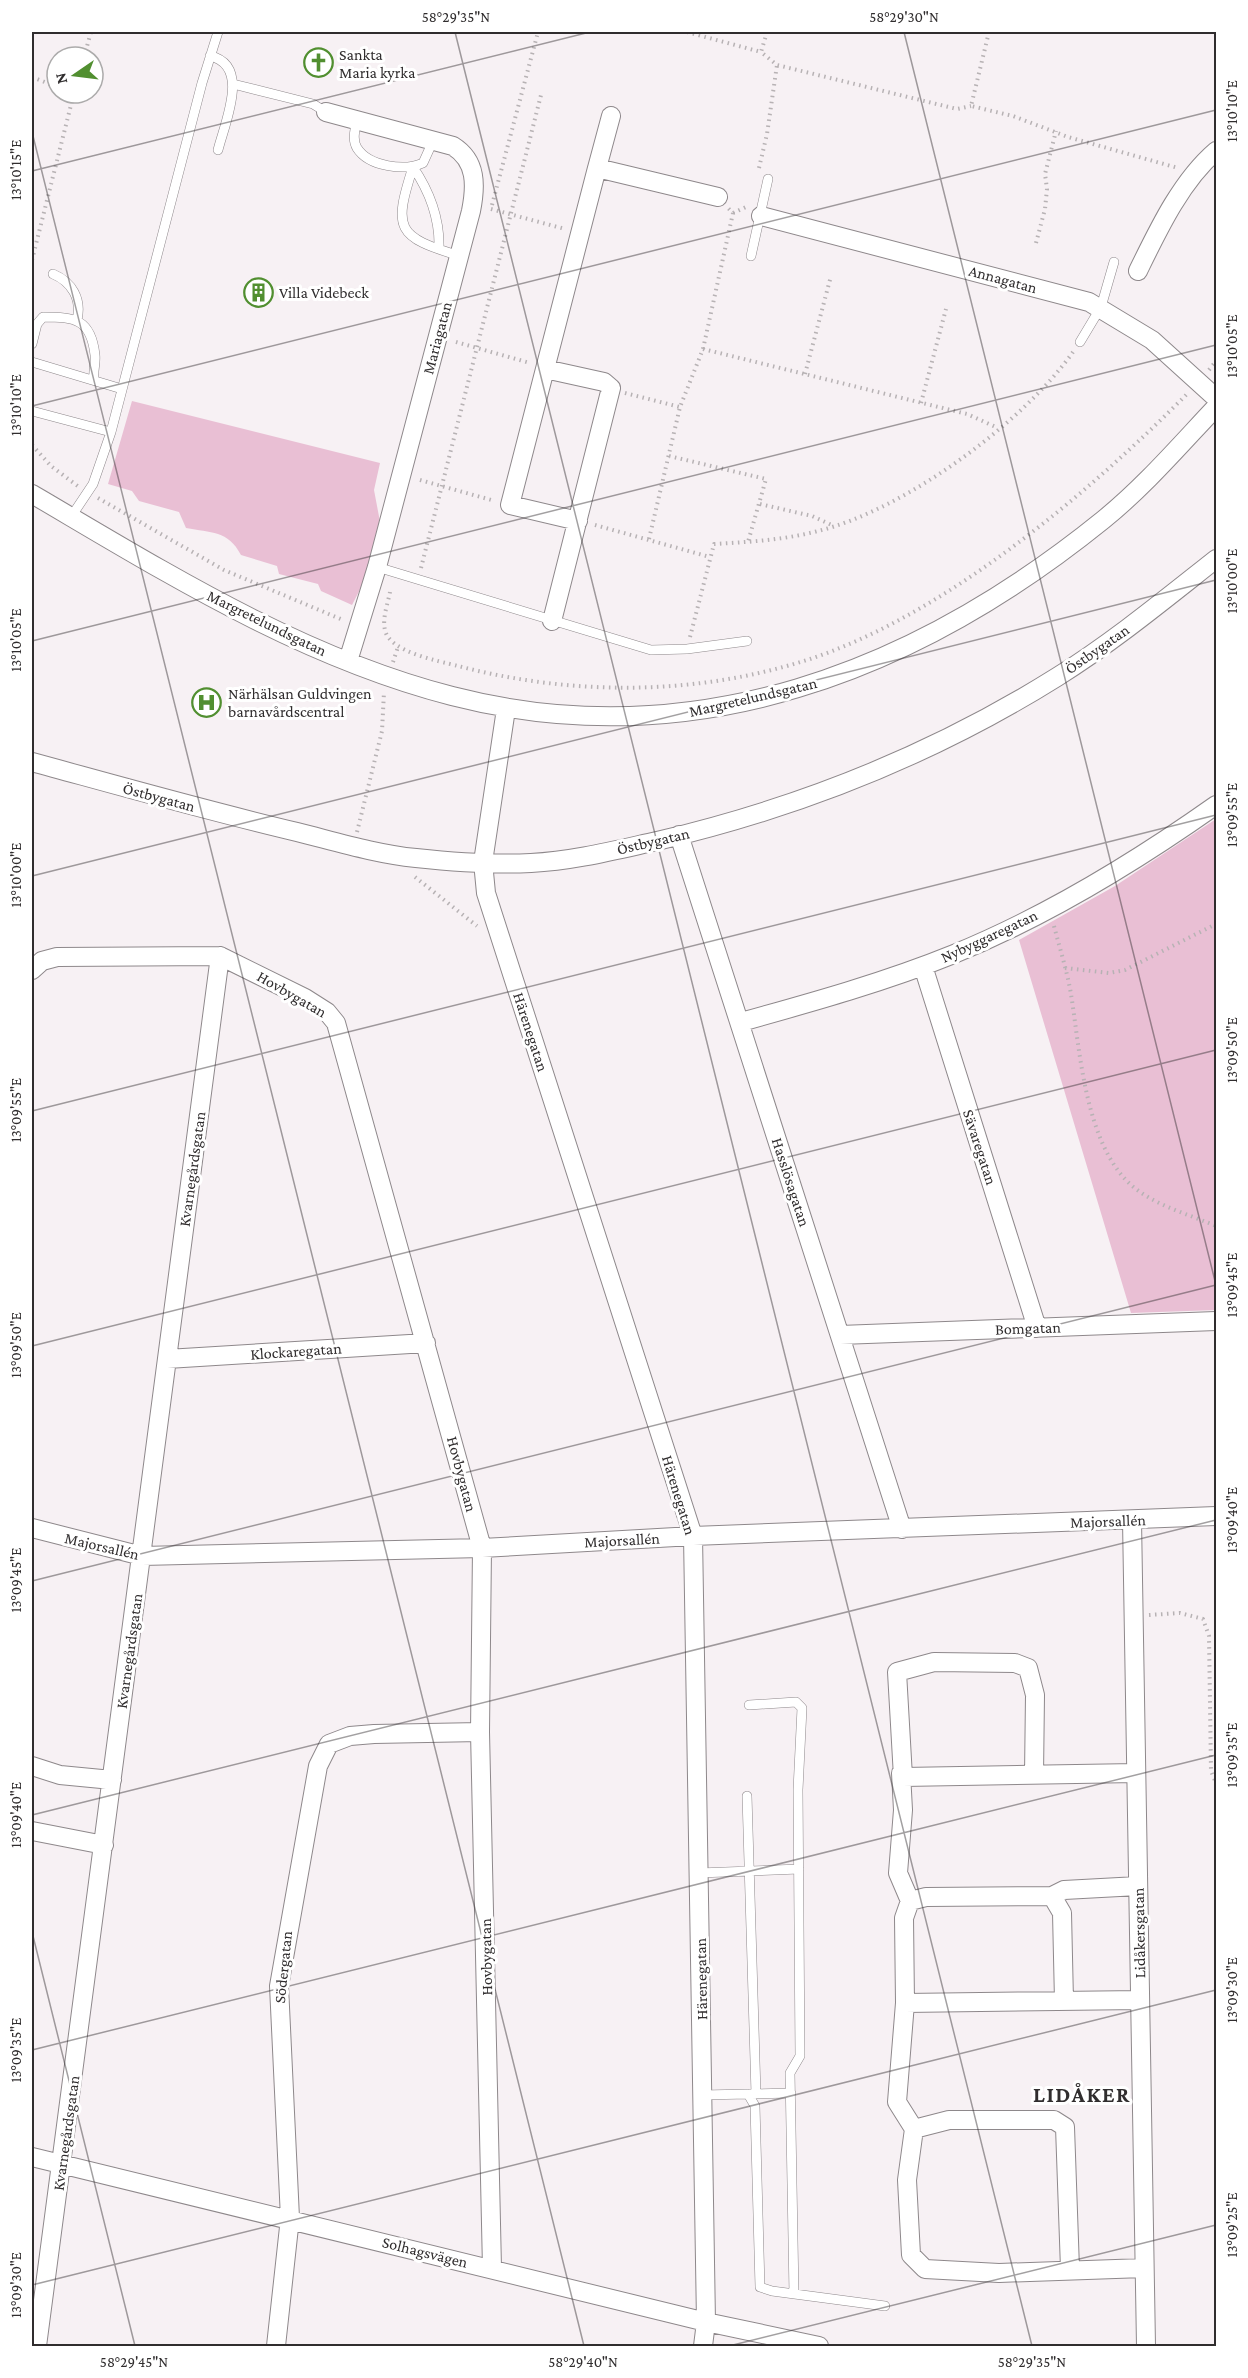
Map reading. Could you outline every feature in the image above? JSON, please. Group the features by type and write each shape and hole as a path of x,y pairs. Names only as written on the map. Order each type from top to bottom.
{"street":[{"name":"Mariagatan","path":"326,112 453,146 464,153 471,165 474,196 377,567 348,661"},
{"path":"578,521 510,505 611,116"},
{"path":"1138,270 1155,236 1195,174 1216,151"},
{"path":"597,168 718,197"},
{"name":"Annagatan","path":"761,216 1101,307 1152,340 1200,381 1216,398"},
{"path":"545,369 604,382 611,388 552,621"},
{"name":"Margretelundsgatan","path":"32,494 239,613 348,661 390,676 448,695 506,709 596,718 685,713 777,694 871,663 966,615 1028,576 1104,519 1216,407"},
{"name":"Östbygatan","path":"32,762 246,821 353,846 419,858 483,862 531,863 565,859 680,836 828,790 897,761 991,716 1058,676 1118,635 1216,559"},
{"name":"Härenegatan","path":"506,709 483,862 486,894 693,1536 706,2322 703,2346"},
{"name":"Nybyggaregatan","path":"741,1022 829,998 923,966 1050,908 1136,858 1216,805"},
{"name":"Hasslösagatan","path":"680,836 902,1529"},
{"name":"Hovbygatan","path":"32,970 42,961 57,957 220,956 305,998 327,1012 336,1023 482,1548 480,1732 492,2268"},
{"name":"Kvarnegårdsgatan","path":"37,2346 220,956"},
{"name":"Sävaregatan","path":"923,966 1037,1328"},
{"name":"Bomgatan","path":"840,1335 1216,1321"},
{"name":"Klockaregatan","path":"166,1359 426,1342"},
{"name":"Majorsallén","path":"32,1528 142,1556 482,1548 693,1536 1216,1516"},
{"name":"Lidåkersgatan","path":"1132,1520 1146,2346"},
{"path":"1034,1775 1035,1695 1029,1668 1015,1663 934,1662 897,1672 903,1810 898,1873 909,1901 904,1918 905,2003 897,2102 914,2129 907,2180 911,2255 925,2269 999,2273 1144,2268"},
{"name":"Södergatan","path":"276,2346 290,2218 279,1986 293,1897 323,1753 329,1744 350,1736 480,1732"},
{"path":"32,1766 60,1774 112,1780"},
{"path":"901,1773 903,1777 1136,1773"},
{"path":"32,1831 104,1845"},
{"path":"909,1901 926,1897 1052,1896 1064,1890 1138,1886"},
{"path":"1052,1896 1062,1913 1064,2001"},
{"path":"905,2003 1140,2000"},
{"path":"914,2129 949,2120 1054,2120 1065,2127 1070,2270"},
{"name":"Solhagsvägen","path":"32,2157 290,2218 790,2344 819,2346"}],"lane":[{"path":"71,517 88,492 111,432 218,32"},
{"path":"210,56 220,58 229,65 233,84 218,150"},
{"path":"233,84 313,104 326,112"},
{"path":"357,120 354,135 357,148 367,158 402,168 423,163 433,141"},
{"path":"413,167 400,206 404,226 416,240 460,255"},
{"path":"413,167 431,199 439,249"},
{"path":"751,256 768,179"},
{"path":"1080,342 1101,307 1114,262"},
{"path":"53,274 63,278 72,288 77,298 77,320"},
{"path":"32,344 37,324 43,316 77,320 86,325 91,336 96,357 94,378"},
{"path":"32,362 94,378 122,389"},
{"path":"32,411 111,432"},
{"path":"377,567 651,650 687,649 747,641"},
{"path":"749,1705 796,1702 802,1708 798,1780 800,2056 790,2073 794,2294"},
{"path":"747,1796 752,2094 755,2106 760,2287 794,2294 885,2306"},
{"path":"699,1873 798,1869"},
{"path":"703,2096 791,2093"}],"path":[{"path":"687,32 761,52 777,65 957,109 971,106 1013,116 1195,174"},
{"path":"761,52 767,32"},
{"path":"971,106 989,32"},
{"path":"768,179 757,175 767,134 777,65"},
{"path":"418,580 440,486 479,349 541,95"},
{"path":"32,260 70,105"},
{"path":"1036,243 1045,209 1047,189 1045,174 1056,131"},
{"path":"649,539 680,407 703,349 733,213 718,197"},
{"path":"491,209 559,228 581,230"},
{"path":"804,374 831,276"},
{"path":"921,403 946,309"},
{"path":"456,342 545,369"},
{"path":"687,649 714,544 807,534 834,526 919,488 998,428 1059,371 1080,342"},
{"path":"703,349 967,414 998,428"},
{"path":"384,629 387,637 398,647 415,653 496,675 559,685 683,686 753,675 811,658 872,632 945,593 1067,505 1119,461 1200,381 1216,361"},
{"path":"611,388 680,407"},
{"path":"32,445 68,480 224,570 359,626"},
{"path":"669,456 766,478 748,542"},
{"path":"420,480 510,505"},
{"path":"760,504 812,516 834,526"},
{"path":"578,521 710,557"},
{"path":"353,846 382,730 383,696 390,676"},
{"path":"409,876 417,878 478,926 495,922"},
{"path":"1050,908 1065,968 1092,1113 1116,1166 1130,1183 1151,1199 1216,1226"},
{"path":"1065,968 1110,973 1125,970 1216,924"},
{"path":"1134,1615 1180,1613 1203,1619 1209,1636 1211,1771 1216,1783"}],"shaded area":[{"path":"132,401 380,463 374,490 381,527 372,566 352,605 321,591 318,584 279,574 277,566 241,555 230,541 218,534 186,528 179,512 139,501 132,491 108,484"},
{"path":"1216,819 1216,1310 1131,1313 1019,940 1115,886"}],"place":[{"name":"Sankta Maria kyrka","path":"318,63"},
{"name":"Villa Videbeck","path":"258,292"},
{"name":"Närhälsan Guldvingen barnavårdscentral","path":"207,702"}],"district":[{"name":"LIDÅKER","path":"1082,2094"}]}
